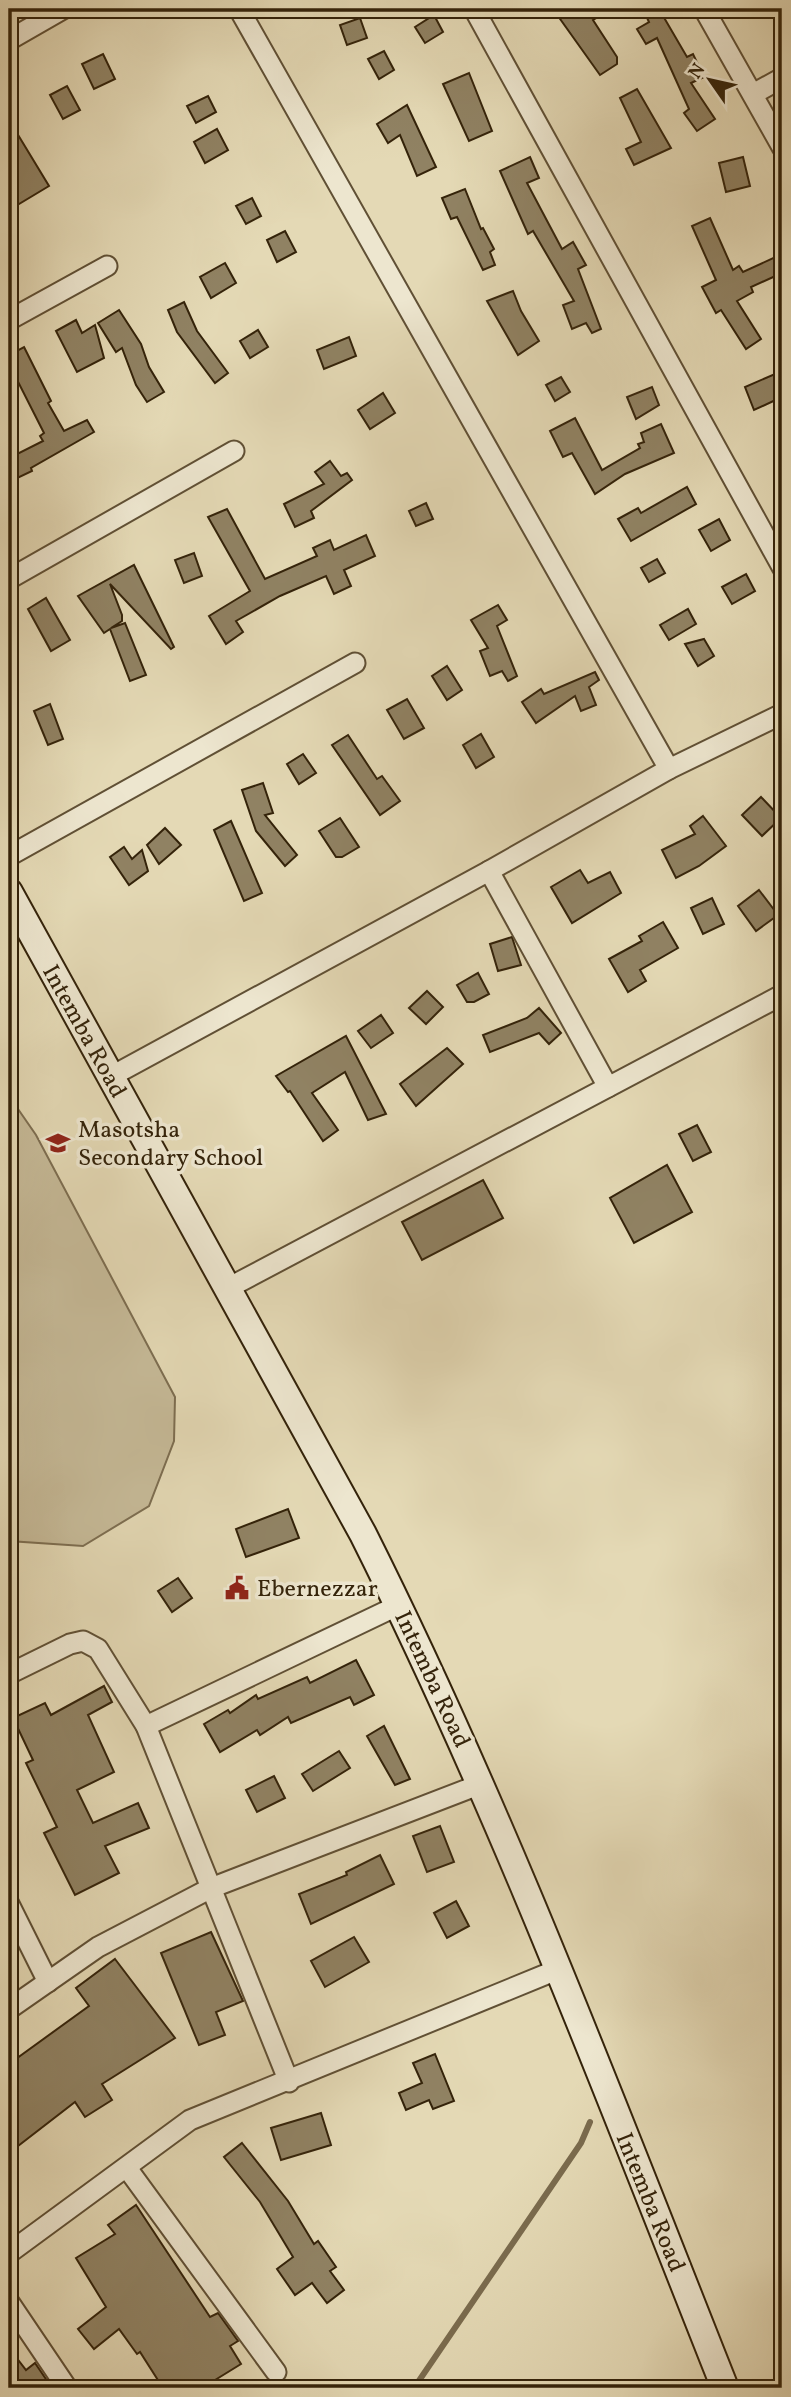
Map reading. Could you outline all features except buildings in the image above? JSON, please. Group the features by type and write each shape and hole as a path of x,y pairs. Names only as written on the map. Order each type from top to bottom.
{"street":[{"path":"9,40 63,9"},
{"path":"239,9 669,769"},
{"path":"474,9 782,567"},
{"path":"704,9 782,147"},
{"path":"753,94 782,78"},
{"path":"9,320 107,266"},
{"path":"9,579 234,451"},
{"path":"9,856 355,663"},
{"path":"110,1077 489,871 669,769 782,715"},
{"path":"489,871 608,1087"},
{"name":"Intemba Road","path":"11,902 228,1288 399,1605 481,1784 559,1969 725,2388"},
{"path":"228,1288 782,995"},
{"path":"146,1726 399,1605"},
{"path":"9,1674 70,1644 83,1641 98,1649 146,1726 289,2082"},
{"path":"9,2009 98,1947 211,1888 481,1784"},
{"path":"9,1904 48,1982"},
{"path":"9,2253 190,2120 289,2082 559,1969"},
{"path":"127,2168 276,2372"},
{"path":"9,2302 66,2388"}],"shaded area":[{"path":"9,1096 36,1135 175,1397 174,1441 149,1506 83,1546 9,1541"}],"waterway":[{"path":"414,2388 581,2143 590,2122"}],"place":[{"name":"Masotsha Secondary School","path":"58,1143"},
{"name":"Ebernezzar","path":"237,1588"}]}
